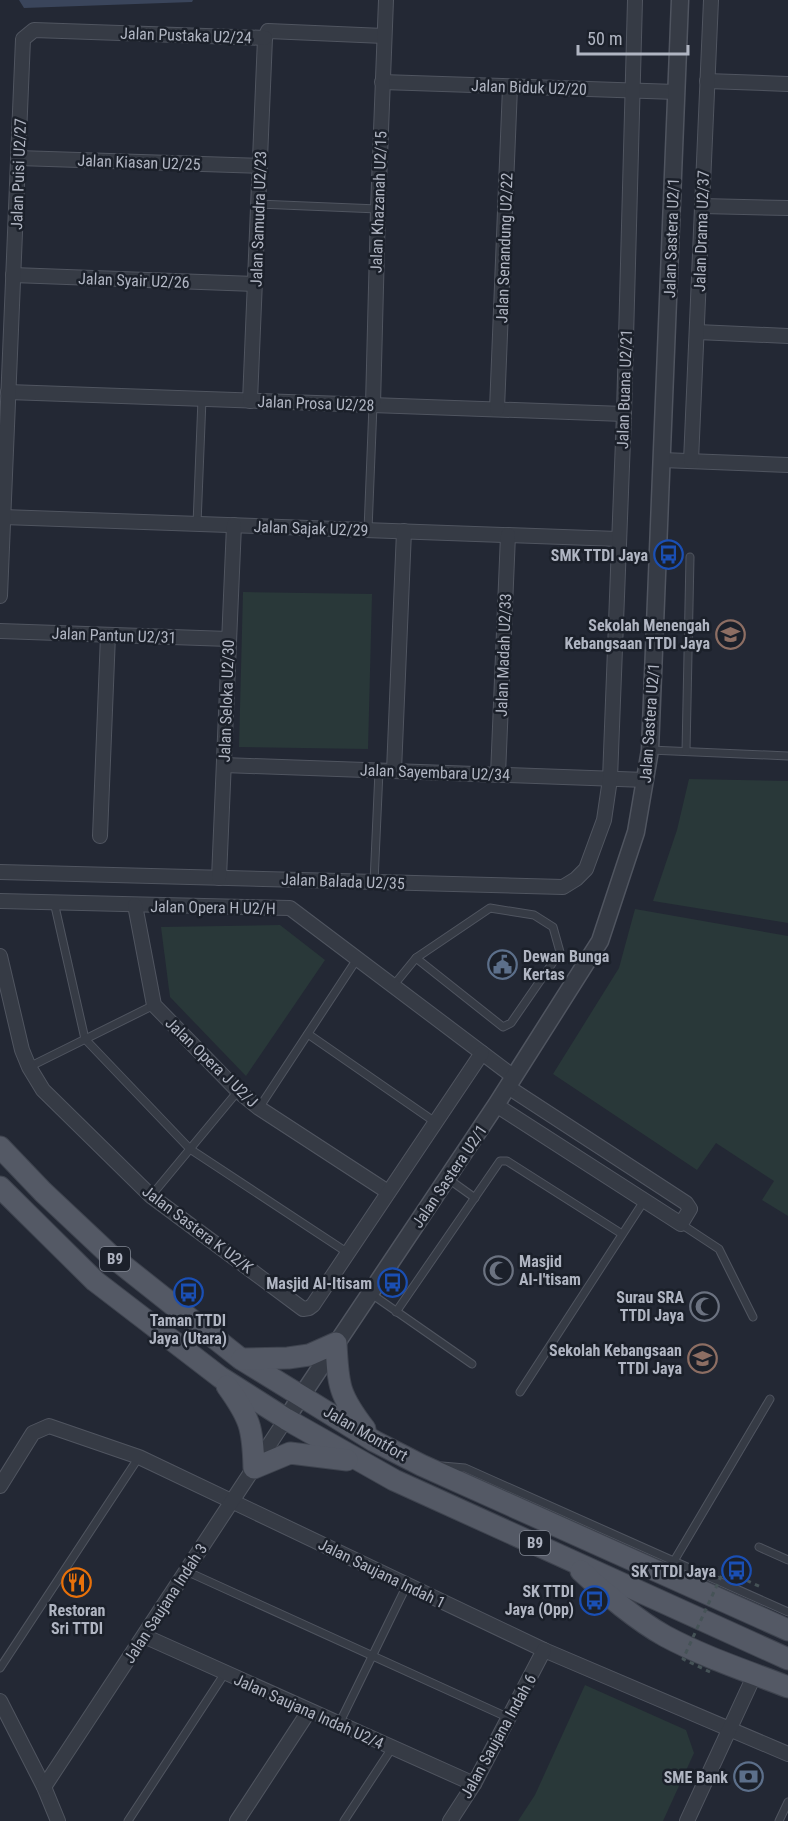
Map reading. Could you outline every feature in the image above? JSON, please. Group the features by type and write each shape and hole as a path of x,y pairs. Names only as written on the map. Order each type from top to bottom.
{"main road":[{"name":"Jalan Montfort","path":"0,1147 43,1192 110,1255 241,1359 374,1441 421,1465 788,1630"},
{"name":"Jalan Montfort","path":"0,1187 95,1281 220,1377 286,1419 394,1480 788,1659"},
{"path":"241,1359 309,1355 336,1343 337,1378 346,1404 374,1441"},
{"path":"220,1377 243,1409 253,1435 254,1468 290,1453 360,1462"},
{"path":"565,1557 603,1591 664,1635 788,1687"}],"street":[{"name":"Jalan Khazanah U2/15","path":"373,405 386,0"},
{"name":"Jalan Buana U2/21","path":"610,779 624,414 635,0"},
{"name":"Jalan Sastera U2/1","path":"286,1419 496,1106 600,941 636,832 650,750 680,0"},
{"name":"Jalan Drama U2/37","path":"692,461 711,0"},
{"name":"Jalan Pustaka U2/24","path":"23,39 34,30 265,38 268,31 384,36"},
{"name":"Jalan Samudra U2/23","path":"250,401 265,38"},
{"name":"Jalan Puisi U2/27","path":"0,596 23,39"},
{"path":"707,81 788,84"},
{"name":"Jalan Biduk U2/20","path":"382,82 676,92"},
{"name":"Jalan Senandung U2/22","path":"497,409 510,87"},
{"name":"Jalan Kiasan U2/25","path":"18,158 260,166"},
{"path":"702,206 788,208"},
{"name":"Jalan Syair U2/26","path":"13,275 255,284"},
{"path":"697,333 788,336"},
{"name":"Jalan Prosa U2/28","path":"8,392 624,414"},
{"path":"662,460 788,465"},
{"name":"Jalan Sajak U2/29","path":"3,517 618,539"},
{"name":"Jalan Seloka U2/30","path":"219,878 234,525"},
{"path":"394,771 404,531"},
{"name":"Jalan Madah U2/33","path":"498,775 508,535"},
{"name":"Jalan Pantun U2/31","path":"0,631 229,639"},
{"path":"100,836 108,635"},
{"name":"Jalan Sayembara U2/34","path":"224,765 646,780"},
{"name":"Jalan Balada U2/35","path":"0,872 563,887 586,869 604,820 610,779"},
{"name":"Jalan Opera H U2/H","path":"0,901 290,908 482,1053 511,1082 686,1203 690,1209 681,1224"},
{"name":"Jalan Opera J U2/J","path":"135,905 153,1005 238,1091 259,1108 388,1192"},
{"name":"Jalan Sastera K U2/K","path":"0,956 22,1050 43,1090 151,1196 303,1309 313,1305 482,1053"},
{"path":"496,1106 681,1224"},
{"name":"Jalan Saujana Indah 3","path":"44,1787 286,1419"},
{"name":"Jalan Saujana Indah 1","path":"0,1486 33,1433 49,1426 139,1457 544,1650 788,1754"},
{"name":"Jalan Saujana Indah U2/4","path":"144,1636 474,1784"},
{"name":"Jalan Saujana Indah 6","path":"450,1821 474,1784 544,1650"},
{"path":"687,1821 755,1674"},
{"path":"0,1701 44,1787 58,1821"},
{"path":"237,1821 309,1711"}],"lane":[{"path":"258,204 378,209"},
{"path":"197,524 202,399"},
{"path":"368,530 373,405"},
{"path":"686,751 690,557"},
{"path":"650,750 788,756"},
{"path":"374,882 379,771"},
{"path":"54,902 86,1039 190,1149 348,1253"},
{"path":"393,986 416,958 490,908 534,915 553,927 560,952 511,1023 503,1027 416,958"},
{"path":"259,1108 357,959"},
{"path":"29,1067 153,1005"},
{"path":"308,1034 435,1122"},
{"path":"151,1196 238,1091"},
{"path":"396,1312 500,1161 507,1161 622,1234"},
{"path":"447,1178 475,1198"},
{"path":"520,1392 644,1201"},
{"path":"681,1224 719,1249 753,1317"},
{"path":"370,1293 472,1364"},
{"path":"674,1561 770,1400"},
{"path":"0,1668 139,1457"},
{"path":"421,1465 465,1468 788,1612"},
{"path":"759,1547 788,1560"},
{"path":"186,1571 509,1718"},
{"path":"339,1724 406,1585"},
{"path":"128,1821 225,1673"},
{"path":"344,1821 392,1748"},
{"path":"779,1821 788,1802"}],"path":[{"path":"710,1672 683,1659 724,1570 763,1588"}],"shaded area":[{"path":"243,592 372,594 368,749 239,747"},
{"path":"689,779 788,781 788,923 653,901 677,830"},
{"path":"635,909 788,936 788,1216 762,1200 774,1181 716,1143 697,1170 553,1074 619,968"},
{"path":"280,925 325,960 246,1076 170,997 161,927"},
{"path":"585,1685 686,1730 694,1753 663,1821 518,1821 535,1795"}],"water":[{"path":"19,0 193,0 192,2 24,8"}],"place":[{"name":"SMK TTDI Jaya","path":"669,555"},
{"name":"Sekolah Menengah Kebangsaan TTDI Jaya","path":"731,634"},
{"name":"Dewan Bunga Kertas","path":"502,965"},
{"name":"Masjid Al-I'tisam","path":"498,1270"},
{"name":"Masjid Al-Itisam","path":"393,1283"},
{"name":"Taman TTDI Jaya (Utara)","path":"188,1292"},
{"name":"Surau SRA TTDI Jaya","path":"705,1306"},
{"name":"Sekolah Kebangsaan TTDI Jaya","path":"703,1359"},
{"name":"SK TTDI Jaya","path":"737,1571"},
{"name":"Restoran Sri TTDI","path":"77,1582"},
{"name":"SK TTDI Jaya (Opp)","path":"595,1600"},
{"name":"SME Bank","path":"749,1777"}]}
